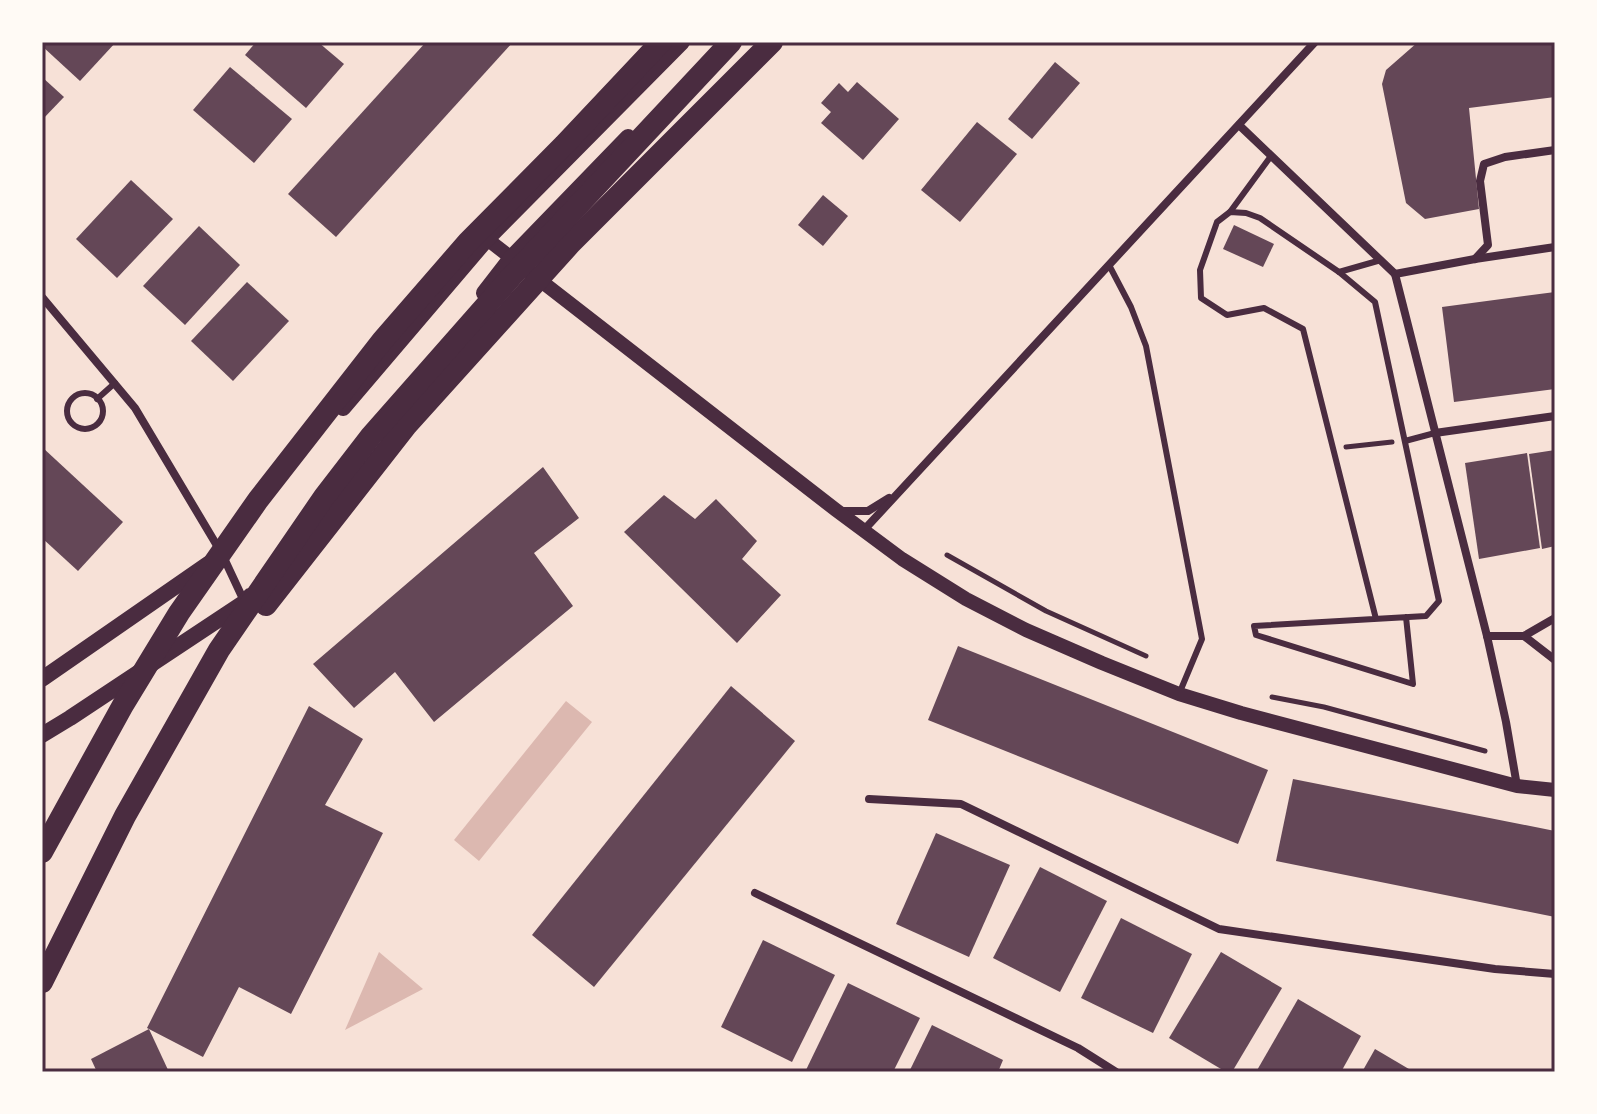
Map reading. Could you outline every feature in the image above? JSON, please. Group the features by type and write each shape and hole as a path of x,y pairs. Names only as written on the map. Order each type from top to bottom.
{"highway":[{"path":"42,852 123,705 179,613 258,500 382,341 468,242 661,42"},
{"path":"42,982 156,759 228,637 290,544 371,436 512,276 731,42"},
{"path":"156,759 278,589 406,426 571,243 772,42"}],"main road":[{"path":"42,679 222,554 381,361 487,239 682,42"},
{"path":"42,735 245,602 301,541 511,258 720,42"}],"street":[{"path":"863,531 1315,42"},
{"path":"1239,125 1395,274 1487,636 1517,786"},
{"path":"1475,259 1488,245 1480,181 1484,164 1505,157 1555,150"},
{"path":"487,239 863,531 966,599 1026,630 1179,694 1241,713 1517,786 1555,790"},
{"path":"1395,274 1555,247"},
{"path":"42,297 135,408 222,554 245,602"},
{"path":"1435,433 1555,416"},
{"path":"836,510 868,511 897,494"},
{"path":"1487,636 1524,636 1555,618"},
{"path":"1524,636 1555,660"},
{"path":"869,799 961,804 1219,929 1495,969 1555,974"},
{"path":"755,893 1078,1048 1116,1072"}],"lane":[{"path":"1271,156 1230,212 1217,222 1200,270 1201,298 1227,315 1264,308 1303,329 1376,619"},
{"path":"1230,212 1260,218 1339,272 1375,302 1439,601 1426,616 1406,617 1254,626 1256,635 1413,684 1406,617"},
{"path":"1339,272 1381,260"},
{"path":"1109,265 1131,307 1146,346 1202,639 1179,694"},
{"path":"97,399 115,383"},
{"path":"88,394 97,399 103,409 96,426 84,429 73,425 67,415 72,399 88,394"},
{"path":"1405,441 1435,433"}],"path":[{"path":"1361,445 1385,443"},
{"path":"947,555 1046,611 1147,656"},
{"path":"1262,696 1324,707 1485,751"}],"shaded area":[{"path":"566,701 592,722 479,861 454,840"},
{"path":"379,952 423,989 345,1030"}],"building":[{"path":"42,42 116,42 80,81 42,46"},
{"path":"256,42 318,42 344,64 306,108 245,55"},
{"path":"426,42 513,42 336,237 288,194"},
{"path":"1418,42 1555,42 1555,97 1469,108 1479,209 1425,219 1406,203 1382,84 1386,70"},
{"path":"1055,62 1080,83 1032,139 1008,119"},
{"path":"230,67 292,119 254,163 193,110"},
{"path":"42,77 64,97 42,120"},
{"path":"857,82 899,119 863,160 821,123 831,112 821,103 839,83 848,92"},
{"path":"977,122 1017,154 960,222 921,190"},
{"path":"131,180 173,219 117,278 76,239"},
{"path":"823,195 848,216 823,246 798,225"},
{"path":"1234,225 1274,244 1263,267 1223,249"},
{"path":"199,226 240,265 185,325 143,286"},
{"path":"247,282 289,321 233,381 191,341"},
{"path":"1555,292 1555,389 1454,402 1442,307"},
{"path":"42,447 123,522 78,571 42,538"},
{"path":"1555,450 1555,546 1542,549 1529,454"},
{"path":"1527,453 1540,548 1479,559 1465,463"},
{"path":"543,467 579,518 534,553 573,606 434,722 395,672 354,708 313,664"},
{"path":"664,495 695,519 716,499 757,541 742,559 781,595 737,643 624,532"},
{"path":"958,646 1268,770 1238,844 928,720"},
{"path":"731,686 795,741 594,987 532,935"},
{"path":"309,706 363,739 325,805 383,833 291,1014 239,987 203,1057 147,1028"},
{"path":"1293,779 1555,831 1555,917 1276,861"},
{"path":"936,833 1010,865 969,957 896,924"},
{"path":"1040,867 1107,901 1060,992 993,958"},
{"path":"1121,918 1192,954 1153,1033 1081,998"},
{"path":"763,940 835,975 792,1062 721,1027"},
{"path":"1221,952 1282,988 1232,1072 1226,1072 1169,1038"},
{"path":"848,983 920,1018 893,1072 806,1070"},
{"path":"1298,999 1361,1036 1341,1072 1256,1072"},
{"path":"932,1025 1003,1060 998,1072 909,1072"},
{"path":"149,1029 169,1072 97,1072 91,1059"},
{"path":"1375,1049 1414,1072 1362,1072"}]}
